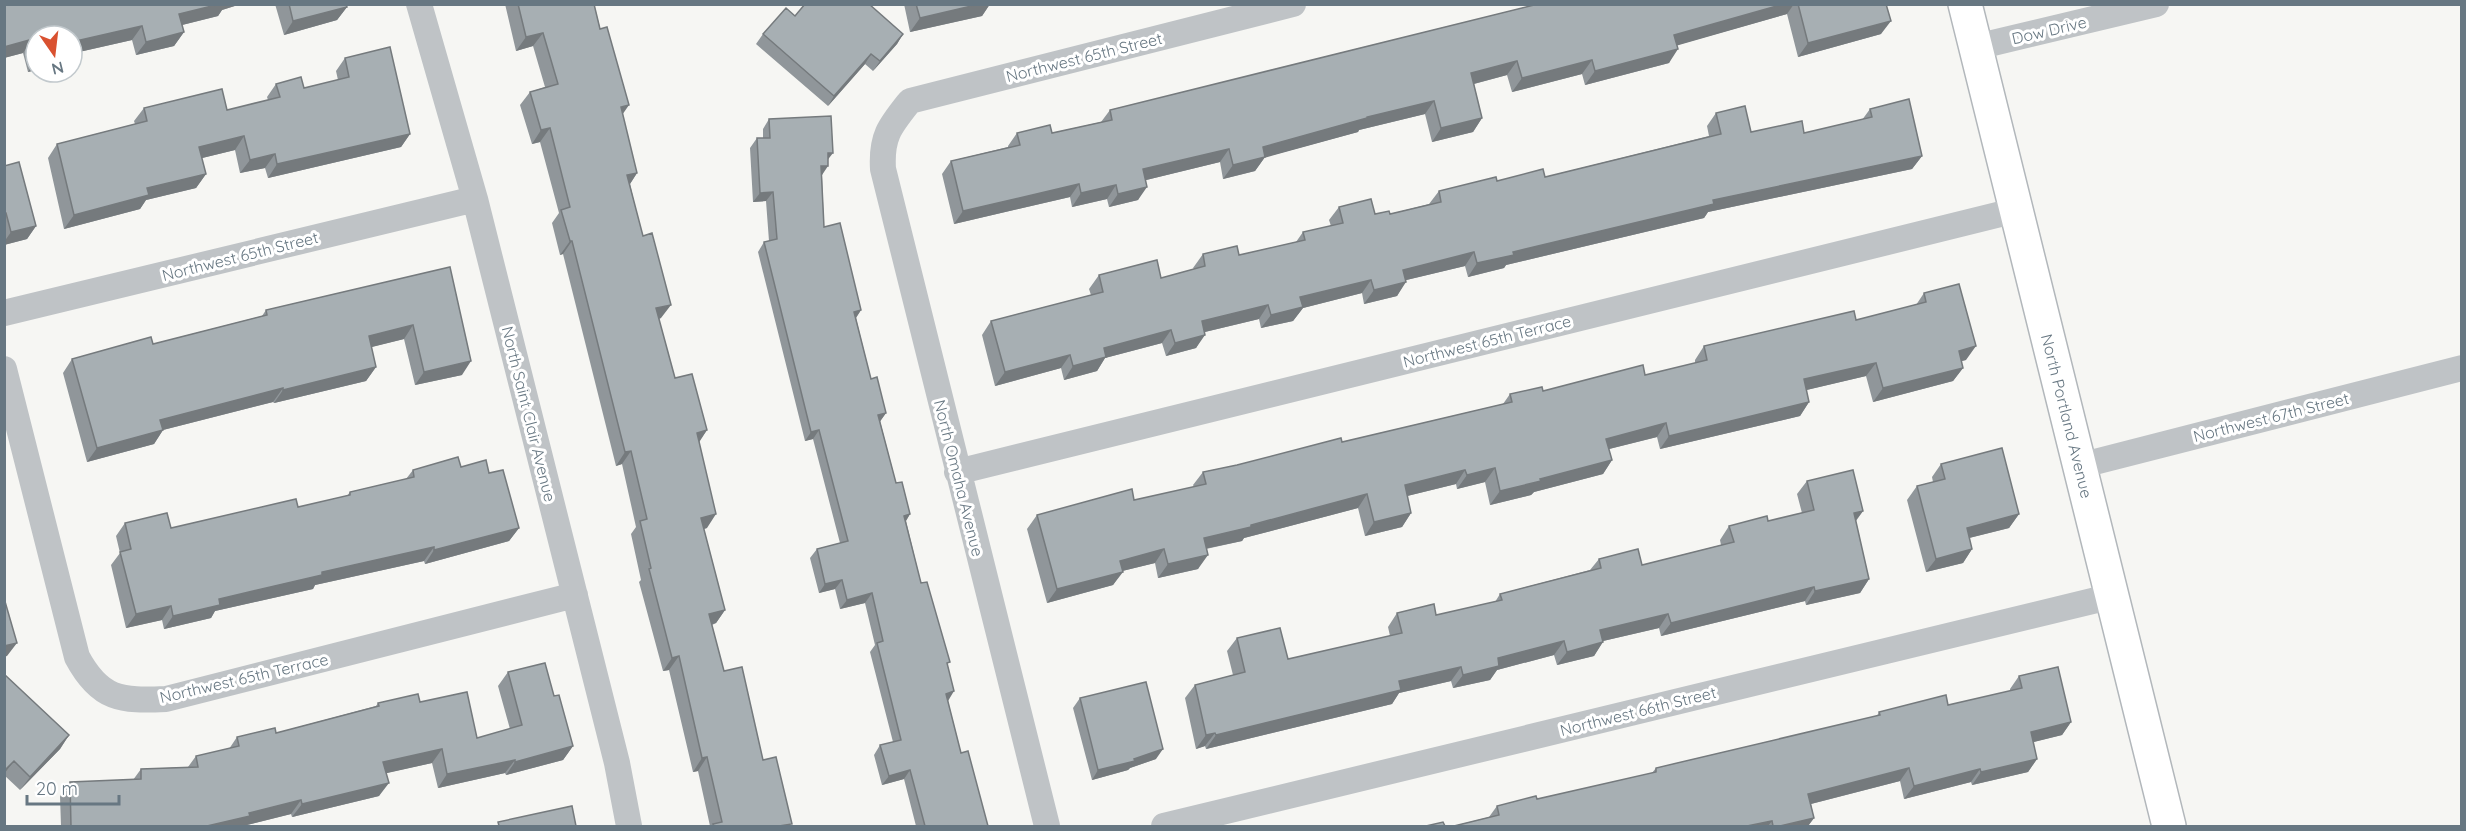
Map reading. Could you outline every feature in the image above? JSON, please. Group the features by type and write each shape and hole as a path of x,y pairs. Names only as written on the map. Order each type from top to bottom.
{"street":[{"name":"North Saint Clair Avenue","path":"419,4 475,199 616,763 629,826"},
{"name":"Northwest 65th Street","path":"887,129 910,101 1293,4"},
{"name":"North Portland Avenue","path":"1965,4 2169,826"},
{"name":"Dow Drive","path":"1976,47 2156,4"},
{"name":"North Omaha Avenue","path":"887,129 882,149 883,169 1047,826"},
{"name":"Northwest 65th Street","path":"4,314 475,199"},
{"name":"Northwest 65th Terrace","path":"957,472 2017,210"},
{"name":"Northwest 67th Street","path":"2079,466 2462,368"},
{"name":"Northwest 65th Terrace","path":"4,369 77,657 88,677 105,691 121,698 166,699 574,595"},
{"name":"Northwest 66th Street","path":"1164,826 2113,596"}],"building":[{"path":"4,4 220,4 179,14 184,32 146,42 142,26 84,39 84,24 24,24 24,41 4,47"},
{"path":"289,4 346,4 347,7 293,21"},
{"path":"518,4 594,4 600,29 607,27 629,105 621,107 637,173 627,175 643,236 652,233 671,305 656,308 675,378 692,374 707,430 697,433 716,514 701,518 725,610 709,614 724,671 742,667 763,760 776,757 792,824 714,826 713,824 722,822 707,757 702,758 679,656 672,658 649,569 651,568 640,521 647,519 631,451 625,452 572,241 570,241 561,210 570,207 550,128 541,130 530,92 558,84 543,33 526,37"},
{"path":"805,4 869,4 903,34 880,61 871,54 834,96 763,34 786,8 795,16"},
{"path":"916,4 980,4 920,18"},
{"path":"1538,4 1784,4 1674,35 1678,49 1595,71 1592,60 1522,78 1517,61 1471,73 1482,118 1441,128 1434,101 1367,117 1263,147 1265,157 1233,165 1229,149 1143,169 1147,187 1118,194 1116,185 1081,193 1079,184 963,211 951,161 1020,145 1017,133 1050,125 1052,133 1112,120 1110,110"},
{"path":"1798,4 1886,4 1891,21 1808,43"},
{"path":"390,47 410,134 277,164 275,154 250,160 244,136 199,147 206,174 147,188 149,195 74,215 57,144 147,121 144,108 222,89 227,110 280,97 276,84 301,77 304,88 349,77 345,58"},
{"path":"1909,99 1922,156 1713,200 1714,204 1513,252 1514,255 1477,263 1474,252 1403,270 1406,282 1374,290 1371,280 1300,297 1303,307 1271,315 1268,305 1202,321 1205,335 1175,343 1171,330 1104,348 1106,357 1073,366 1070,355 1005,372 991,321 1103,292 1099,275 1157,260 1161,278 1205,266 1203,254 1237,246 1239,255 1305,240 1303,232 1343,223 1339,207 1371,199 1375,214 1389,211 1390,214 1441,202 1439,191 1496,177 1497,181 1543,169 1545,177 1721,134 1716,113 1745,106 1751,132 1802,121 1804,133 1872,117 1870,109"},
{"path":"831,116 833,153 828,153 828,166 821,166 824,227 840,223 861,310 854,312 871,379 877,377 886,413 878,415 896,483 902,482 910,514 904,516 921,583 927,582 950,662 947,663 954,691 946,694 961,753 968,751 988,826 925,826 910,770 889,776 880,745 901,740 877,643 883,641 872,593 847,600 842,580 825,584 817,549 848,541 819,430 811,432 764,242 777,239 773,192 760,193 757,138 770,138 769,119"},
{"path":"19,162 36,226 11,232 6,213 4,213 4,166"},
{"path":"450,267 471,361 424,372 413,325 369,336 376,367 160,420 163,430 97,448 72,359 151,337 153,344 267,315 266,310"},
{"path":"1959,284 1976,346 1959,351 1963,368 1883,388 1876,363 1804,379 1809,402 1669,436 1666,423 1606,439 1612,460 1540,479 1541,481 1500,491 1495,468 1467,475 1465,470 1405,485 1411,513 1374,522 1367,494 1204,538 1208,555 1168,564 1164,549 1120,561 1123,572 1057,589 1037,515 1132,489 1134,500 1206,484 1203,472 1341,438 1342,442 1512,402 1510,394 1542,387 1543,391 1643,365 1645,375 1707,360 1704,346 1854,311 1856,320 1926,302 1924,293"},
{"path":"2002,448 2019,514 1967,528 1972,549 1936,559 1917,486 1945,479 1941,464"},
{"path":"458,457 461,467 486,460 489,473 503,470 519,528 434,550 434,547 322,572 322,575 219,599 220,605 173,616 171,606 136,614 120,552 131,549 125,523 167,513 171,528 296,499 298,507 414,477 413,470"},
{"path":"1853,470 1863,511 1854,513 1869,579 1815,591 1814,587 1671,623 1668,614 1600,630 1603,642 1567,652 1564,641 1498,658 1499,666 1463,675 1461,667 1399,681 1401,690 1216,735 1215,733 1206,735 1195,685 1245,672 1237,638 1280,628 1288,659 1402,633 1397,613 1434,604 1436,615 1502,600 1500,594 1601,568 1599,559 1638,549 1642,565 1734,542 1729,526 1767,516 1768,521 1814,510 1807,481"},
{"path":"4,598 17,643 4,646"},
{"path":"545,663 554,696 559,695 573,746 515,762 515,760 447,774 442,749 383,762 389,783 302,804 301,800 249,813 250,816 207,826 71,826 70,782 141,779 141,769 198,767 196,756 239,746 237,737 275,728 276,733 379,706 378,703 418,694 420,702 467,692 477,738 522,725 508,672"},
{"path":"2058,667 2071,722 2031,732 2037,759 1981,772 1980,769 1914,786 1909,768 1808,794 1814,818 1780,826 1773,826 1772,821 1747,826 1454,826 1499,815 1497,806 1656,772 1656,768 1880,715 1879,712 1946,695 1948,705 2022,688 2019,676"},
{"path":"4,674 69,735 30,777 14,761 4,771"},
{"path":"1146,682 1163,749 1134,759 1135,761 1098,770 1080,698"},
{"path":"572,806 576,826 499,826 498,822"},
{"path":"1443,822 1445,826 1426,826"}]}
